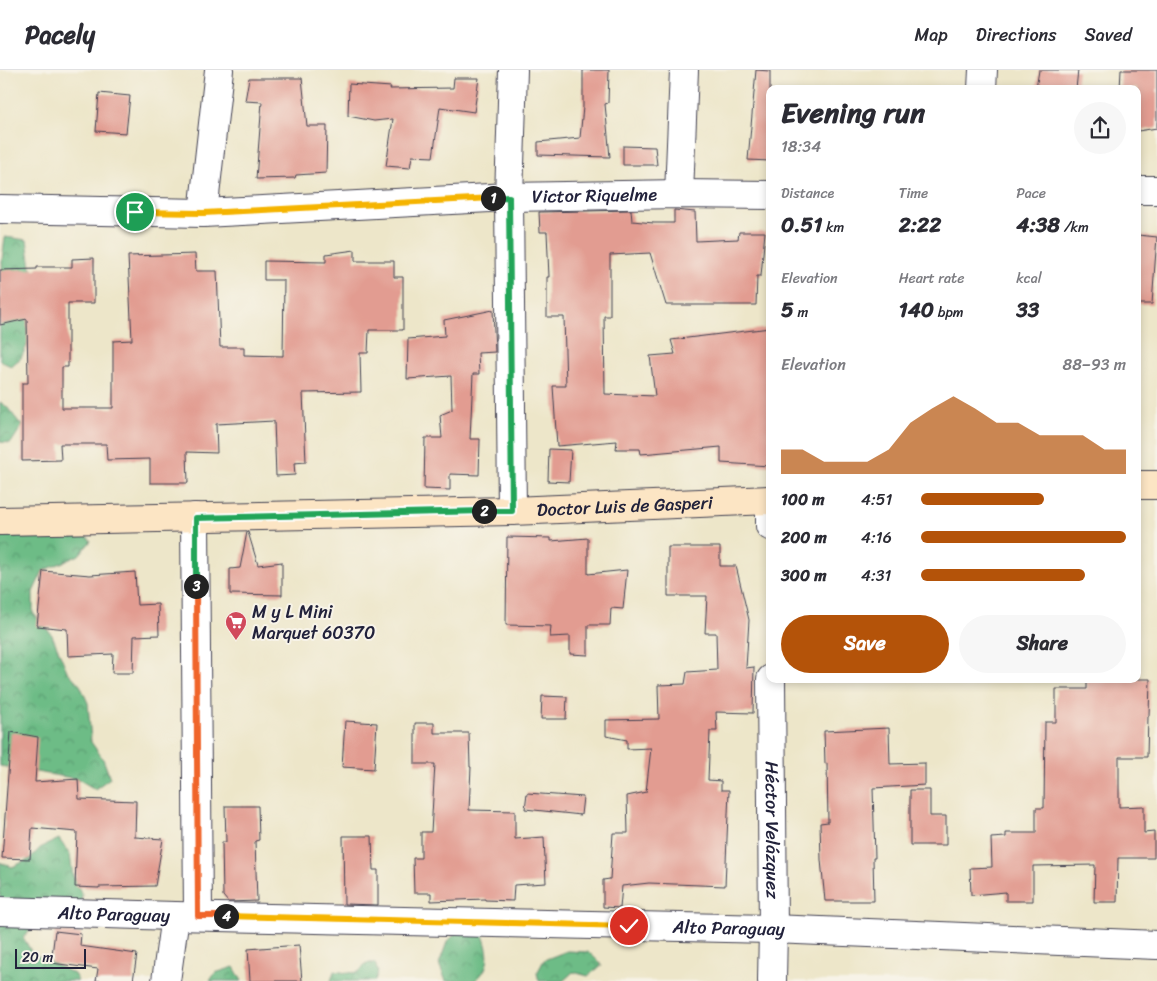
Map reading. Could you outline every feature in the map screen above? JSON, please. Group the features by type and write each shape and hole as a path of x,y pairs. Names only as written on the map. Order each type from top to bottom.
{"street":[{"path":"203,213 218,70"},
{"path":"512,511 509,197 513,70"},
{"path":"679,194 684,70"},
{"path":"982,85 983,70"},
{"path":"1141,190 1157,190"},
{"name":"Victor Riquelme","path":"0,209 203,213 509,197 679,194 766,195"},
{"path":"1141,486 1157,485"},
{"name":"Doctor Luis de Gasperi","path":"0,521 512,511 766,500"},
{"path":"166,981 187,916 196,518"},
{"name":"Héctor Velázquez","path":"771,683 772,981"},
{"name":"Alto Paraguay","path":"0,911 773,929 1157,945"}],"green space":[{"path":"5,237 27,240 34,287 30,339 21,358 11,366 0,361 0,302 3,286 2,260"},
{"path":"0,402 7,407 22,426 11,443 0,442"},
{"path":"77,525 91,541 79,555 43,571 33,592 33,613 52,635 67,671 80,685 88,703 91,742 103,759 110,778 95,789 78,779 0,766 0,528"},
{"path":"59,839 70,855 73,876 82,895 79,914 39,924 23,937 32,953 74,974 78,981 0,981 0,862 12,867 30,859 40,848"},
{"path":"463,926 481,930 486,944 487,964 485,970 475,981 446,981 439,964 447,942"},
{"path":"567,951 589,952 602,965 588,976 573,972 563,981 539,981 537,973 544,960"},
{"path":"366,963 375,963 378,972 375,981 331,981 334,971 359,972"},
{"path":"234,967 242,981 210,981 215,973"}],"building":[{"path":"583,70 609,70 608,103 605,104 610,157 538,155 538,142 580,138 583,107"},
{"path":"756,70 770,71 770,85 766,85 766,161 748,160"},
{"path":"1039,70 1078,70 1076,85 1037,85"},
{"path":"1121,70 1157,70 1157,128 1141,131 1141,85 1120,85"},
{"path":"249,78 302,78 307,126 327,126 326,173 296,175 295,178 256,179 262,102 245,101"},
{"path":"454,78 479,78 474,112 440,107 433,157 412,156 410,168 386,166 393,119 374,121 348,116 349,84 391,87 390,89 453,88"},
{"path":"99,93 130,96 126,133 96,131"},
{"path":"623,146 655,147 657,165 623,165"},
{"path":"631,210 632,221 674,223 674,210 695,212 696,241 738,239 739,232 765,232 761,276 757,276 756,305 666,305 650,253 610,255 610,316 604,316 605,394 655,396 650,356 675,354 671,340 766,328 766,466 721,463 721,447 641,454 640,449 616,449 617,441 557,446 553,386 566,386 564,317 547,317 547,277 549,277 547,232 540,232 539,212"},
{"path":"1141,235 1157,237 1152,304 1141,304"},
{"path":"355,250 355,261 394,261 394,277 403,277 403,330 369,330 368,353 360,353 361,392 303,393 306,462 294,463 295,475 276,476 274,421 216,424 217,453 187,452 188,483 150,483 150,459 107,460 106,444 60,444 61,460 22,461 22,383 28,383 27,319 0,325 0,270 72,267 72,259 94,258 94,303 68,303 68,367 62,367 62,408 113,408 113,341 132,340 128,256 195,254 196,271 217,271 220,347 244,347 244,355 283,356 284,280 264,280 264,261 326,262 326,254"},
{"path":"493,310 495,352 478,353 479,374 473,374 470,439 480,439 479,475 450,474 450,490 424,489 425,438 442,438 440,415 452,410 451,376 407,379 408,339 445,336 444,320"},
{"path":"549,449 571,450 569,482 548,481"},
{"path":"247,532 258,565 282,562 282,595 230,594 230,569 240,568"},
{"path":"507,537 551,538 551,541 588,538 588,574 627,570 623,609 611,608 610,625 588,625 588,655 570,654 570,636 550,637 551,626 506,625"},
{"path":"668,547 720,547 720,566 736,566 749,620 746,668 754,667 753,713 716,712 717,731 710,731 708,780 721,781 721,790 729,790 725,886 649,883 622,886 620,908 603,907 603,880 610,879 613,833 628,833 627,796 646,792 651,748 627,749 627,740 606,736 606,720 659,719 658,685 685,684 687,672 717,670 716,633 705,633 707,596 668,596"},
{"path":"43,571 90,575 135,572 137,605 158,604 159,635 134,636 133,673 112,673 113,654 68,656 67,629 37,626"},
{"path":"1141,679 1150,679 1147,757 1119,757 1119,807 1144,806 1144,833 1154,832 1154,858 1118,858 1117,902 1094,902 1095,865 1033,866 1033,901 1006,901 1006,892 971,895 970,868 992,867 991,838 1006,837 1006,833 1036,833 1036,808 1044,808 1045,722 1056,722 1056,689 1087,689 1087,683 1141,683"},
{"path":"542,696 567,697 566,719 541,719"},
{"path":"345,721 377,723 374,769 342,767"},
{"path":"415,723 434,723 434,733 469,733 471,767 469,810 515,811 515,839 544,837 546,883 514,885 513,901 485,899 431,901 431,893 414,893 413,858 421,858 421,832 431,832 435,764 415,764"},
{"path":"889,728 890,764 925,763 925,785 873,788 874,901 825,901 820,823 828,822 827,763 825,764 824,731"},
{"path":"11,732 38,737 35,782 78,779 79,799 136,801 135,837 163,839 155,886 75,887 77,832 32,828 30,859 2,858"},
{"path":"910,790 930,790 930,816 946,816 946,845 910,845"},
{"path":"527,793 583,797 581,815 525,809"},
{"path":"225,806 258,806 259,840 255,841 257,901 228,902 223,896 222,842 226,842"},
{"path":"343,836 372,836 373,870 378,870 378,905 344,904"},
{"path":"55,931 81,934 80,946 137,954 133,981 96,981 98,969 51,963"},
{"path":"299,945 302,981 250,981 248,949"}],"place":[{"name":"M y L Mini Marquet 60370","path":"236,641"}],"route":[{"path":"135,212 203,213 509,197 512,511 196,518 198,916 629,926"}]}
